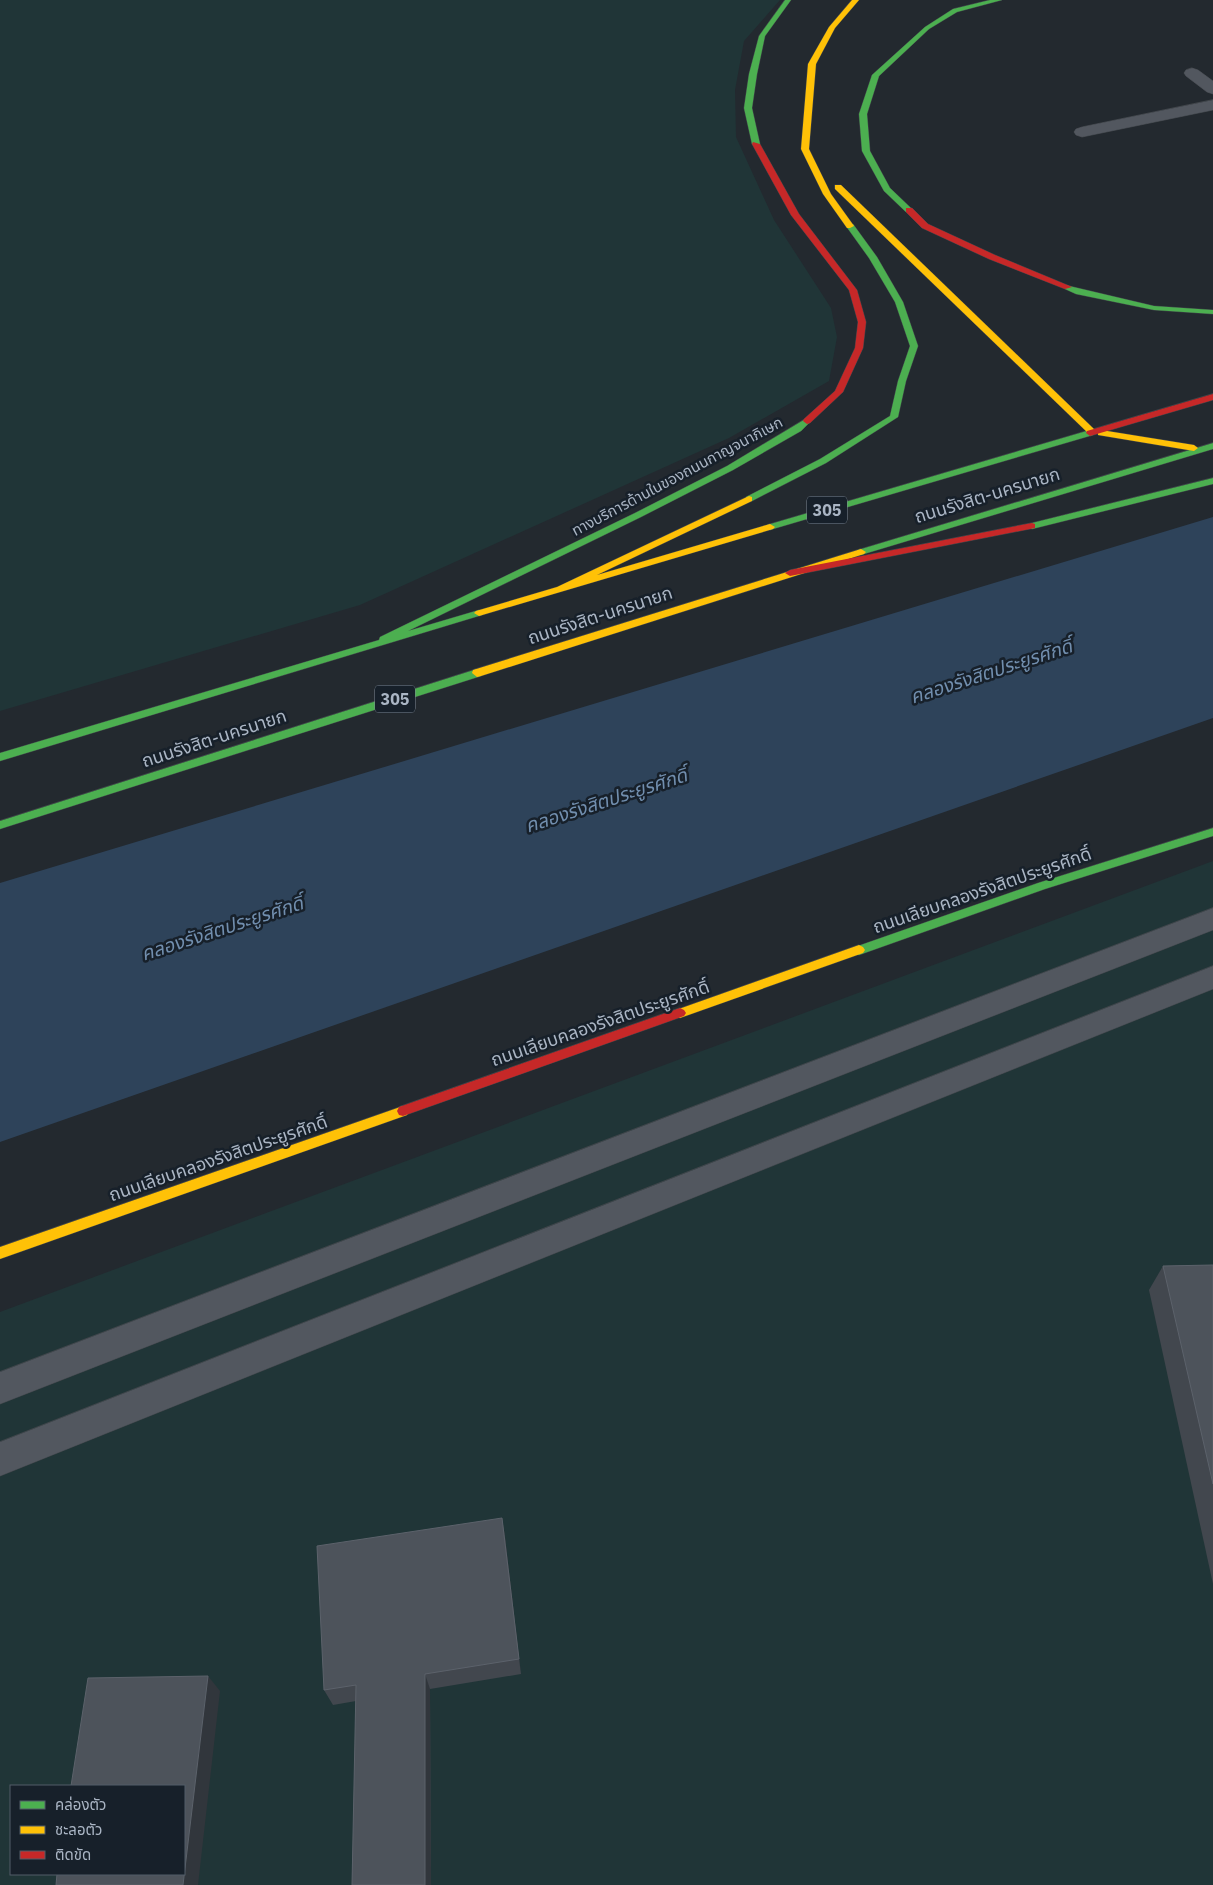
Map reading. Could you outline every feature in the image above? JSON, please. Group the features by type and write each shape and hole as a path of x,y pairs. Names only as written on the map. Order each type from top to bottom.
{"main road":[{"name":"ทางบริการด้านในของถนนกาญจนาภิเษก","path":"368,646 638,515 730,468 798,429 839,392 859,348 862,322 853,290 795,214 757,147 748,108 753,74 762,36 788,0"},
{"path":"562,588 798,476 849,447 894,417 902,381 914,346 899,302 872,257 827,194 805,149 812,64 832,27 856,0"},
{"path":"999,0 955,10 927,28 876,75 863,114 866,151 886,190 925,226 992,257 1079,292 1154,308 1213,312"},
{"path":"811,162 1092,432 1200,450"},
{"name":"ถนนรังสิต-นครนายก","path":"0,758 562,588 1213,397"},
{"name":"ถนนรังสิต-นครนายก","path":"0,825 790,573 1213,446"},
{"path":"790,573 1041,524 1213,481"},
{"name":"ถนนเลียบคลองรังสิตประยูรศักดิ์","path":"0,1253 1033,890 1213,832"}],"street":[{"path":"0,1388 1213,919"},
{"path":"0,1459 1213,977"}],"lane":[{"path":"1192,73 1211,85"},
{"path":"1082,132 1213,105"}],"green space":[{"path":"0,0 780,0 744,41 735,90 736,137 774,220 831,308 837,337 829,381 729,438 360,605 0,711"},
{"path":"1213,861 1213,1885 0,1885 0,1312"}],"water":[{"name":"คลองรังสิตประยูรศักดิ์","path":"1213,517 1213,718 0,1142 0,883"}],"building":[{"path":"1213,1265 1213,1484 1163,1266"},
{"path":"502,1518 519,1659 425,1674 425,1885 352,1885 356,1685 324,1690 317,1546"},
{"path":"208,1676 185,1868 185,1785 71,1785 88,1678"},
{"path":"57,1875 184,1875 183,1885 56,1885"}],"traffic: fast":[{"path":"756,144 748,108 753,74 762,36 788,0"},
{"path":"909,210 887,189 866,151 863,114 876,75 927,28 955,10 999,0"},
{"path":"749,499 823,461 894,417 902,381 914,346 899,302 873,257 850,226"},
{"path":"1068,287 1079,292 1154,308 1213,312"},
{"path":"383,639 730,468 798,429 807,421"},
{"path":"770,527 1090,433"},
{"path":"861,552 1213,446"},
{"path":"1032,526 1213,481"},
{"path":"0,757 479,613"},
{"path":"0,825 477,673"},
{"path":"859,950 1042,886 1213,832"}],"traffic: slow":[{"path":"850,226 827,194 805,149 812,64 832,27 856,0"},
{"path":"838,187 1092,432"},
{"path":"1101,433 1194,448"},
{"path":"561,588 749,499"},
{"path":"479,613 770,527"},
{"path":"477,673 861,552"},
{"path":"680,1013 859,950"},
{"path":"0,1253 403,1111"}],"traffic: jam":[{"path":"756,144 795,215 853,290 862,322 859,348 839,392 807,421"},
{"path":"909,210 925,226 992,257 1068,287"},
{"path":"1090,433 1213,397"},
{"path":"790,573 1032,526"},
{"path":"403,1111 680,1013"}]}
